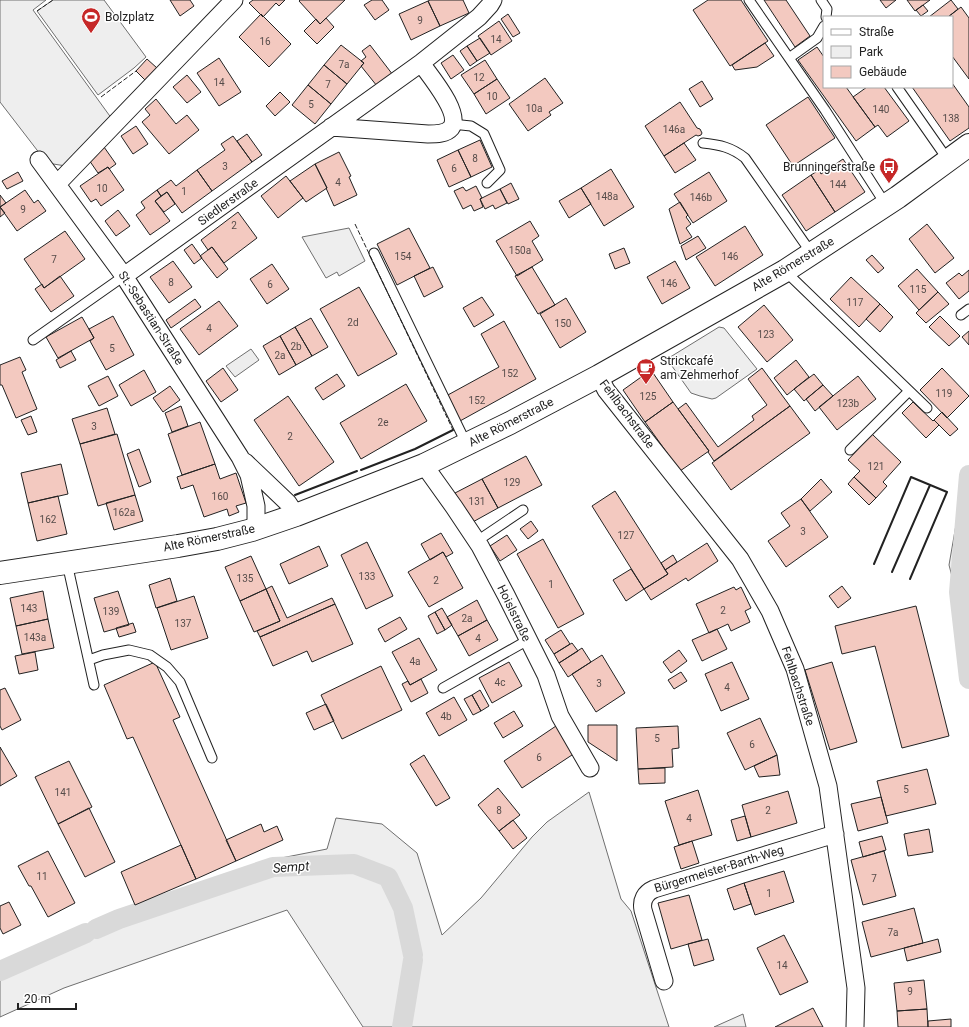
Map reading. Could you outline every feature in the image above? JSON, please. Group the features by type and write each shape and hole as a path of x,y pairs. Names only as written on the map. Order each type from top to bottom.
{"main road":[{"name":"Alte Römerstraße","path":"0,573 217,539 256,529 296,515 424,465 467,445 598,376 785,270 886,205 969,145"}],"street":[{"path":"57,184 234,0"},
{"name":"Siedlerstraße","path":"124,276 420,63 479,17 493,0"},
{"path":"331,127 428,134 442,133 451,128 454,120 452,109 439,88 420,63"},
{"name":"St.-Sebastian-Straße","path":"39,160 124,276 240,457 249,475 256,506 256,529"},
{"name":"Fehlbachstraße","path":"598,376 606,390 740,559 770,611 795,668 828,786 856,988 855,1027"},
{"name":"St.-Sebastian-Straße","path":"240,457 288,503 296,515"},
{"name":"Hoislstraße","path":"424,465 477,541 546,675 560,716 590,768"},
{"name":"Bürgermeister-Barth-Weg","path":"664,981 642,906 642,901 646,894 654,889 835,834"}],"lane":[{"path":"749,0 825,110 886,205"},
{"path":"821,0 827,9 826,16"},
{"path":"789,58 817,38 823,28"},
{"path":"898,88 948,160"},
{"path":"452,124 471,126 484,134 500,170 487,183"},
{"path":"703,143 724,146 744,158 812,254"},
{"path":"374,253 467,445"},
{"path":"785,270 927,408"},
{"path":"33,340 124,276"},
{"path":"961,315 969,309"},
{"path":"850,450 909,391"},
{"path":"477,541 523,510"},
{"path":"67,563 94,685"},
{"path":"443,688 528,640"},
{"path":"89,660 103,655 129,650 150,655 167,667 180,682 212,758"}],"green space":[{"path":"0,0 46,0 33,10 112,119 66,166 47,163 0,102"},
{"name":"Bolzplatz","path":"53,0 104,0 146,57 98,95 37,11"},
{"path":"349,228 365,261 339,276 337,272 326,278 302,237"},
{"path":"719,327 724,328 757,369 716,398 712,399 691,393 667,359"},
{"path":"969,468 969,642 949,565 965,473"},
{"path":"589,792 621,899 631,911 669,1027 363,1027 287,910 64,988 0,1017 0,964 129,909 266,861 327,849 336,818 382,824 417,853 442,935 481,898 532,837 547,822"},
{"path":"743,1014 746,1027 714,1027"}],"shaded area":[{"path":"251,349 259,360 235,377 226,366"}],"building":[{"path":"170,0 190,0 194,6 180,16"},
{"path":"253,0 285,0 279,6 276,3 263,17 249,3"},
{"path":"345,0 320,24 299,1"},
{"path":"372,0 382,0 389,10 375,20 364,5"},
{"path":"463,0 469,13 440,26 428,1"},
{"path":"708,0 741,0 768,41 730,66 693,10"},
{"path":"764,0 786,0 810,36 795,47"},
{"path":"880,0 896,0 886,8"},
{"path":"907,0 930,0 915,11"},
{"path":"951,0 958,9 949,16 930,16"},
{"path":"428,1 440,26 411,40 399,14"},
{"path":"923,5 928,11 921,16 916,10"},
{"path":"961,7 969,18 969,79 953,57 953,16 949,16"},
{"path":"261,14 291,44 269,67 239,37"},
{"path":"508,14 520,33 513,37 501,19"},
{"path":"326,18 334,27 317,44 304,31 316,19 320,24"},
{"path":"499,21 512,41 491,55 478,36"},
{"path":"480,38 490,53 477,61 467,46"},
{"path":"765,43 774,56 757,67 735,70 732,65"},
{"path":"341,45 364,63 347,84 324,65"},
{"path":"370,45 393,75 377,86 361,66 364,63 361,61 366,57 362,51"},
{"path":"467,46 477,61 470,66 460,51"},
{"path":"817,47 823,56 823,88 847,88 875,127 856,141 798,60"},
{"path":"453,55 464,70 451,79 441,63"},
{"path":"219,58 241,92 219,106 197,73"},
{"path":"147,59 157,68 145,80 136,71"},
{"path":"485,60 497,79 474,94 461,75"},
{"path":"324,65 347,84 331,104 308,85"},
{"path":"187,75 201,92 187,103 173,87"},
{"path":"545,78 563,103 549,112 551,115 528,131 509,104"},
{"path":"497,79 510,98 486,114 474,94"},
{"path":"702,81 713,99 700,107 689,89"},
{"path":"953,84 969,107 969,128 950,141 913,88 953,88"},
{"path":"308,85 331,104 315,124 292,105"},
{"path":"866,88 885,88 909,121 887,137 878,125 875,127 853,97"},
{"path":"280,92 290,102 275,116 266,106"},
{"path":"808,97 835,138 793,166 766,125"},
{"path":"156,99 176,124 187,115 199,130 169,154 142,122 150,115 145,109"},
{"path":"680,102 702,133 698,136 696,135 664,156 645,126"},
{"path":"136,126 148,144 133,154 121,136"},
{"path":"247,134 262,155 252,162 237,141"},
{"path":"233,136 252,162 212,191 197,170 225,150 221,144"},
{"path":"480,140 492,167 471,177 458,150"},
{"path":"684,143 696,160 675,173 664,156"},
{"path":"104,147 116,164 109,169 108,167 98,173 89,160"},
{"path":"458,150 471,177 449,187 437,160"},
{"path":"339,152 351,176 349,177 357,195 334,206 315,164"},
{"path":"843,159 865,192 835,212 811,175 819,170 821,174"},
{"path":"315,164 327,188 306,202 290,181"},
{"path":"108,167 124,190 101,206 96,199 91,202 80,186"},
{"path":"611,169 634,207 604,226 581,188"},
{"path":"197,170 212,191 182,213 167,192 161,196 157,190 171,180 176,186"},
{"path":"18,172 23,181 7,189 2,181"},
{"path":"709,172 727,201 693,223 674,194"},
{"path":"811,175 835,212 806,231 782,195"},
{"path":"286,176 303,198 278,218 261,196"},
{"path":"511,183 519,199 508,204 500,189"},
{"path":"476,186 482,198 480,199 483,207 474,211 471,205 463,209 454,191 463,187 466,191"},
{"path":"581,188 591,204 569,218 559,201"},
{"path":"500,189 507,203 495,209 493,205 485,209 480,199"},
{"path":"25,190 34,203 38,200 46,211 17,231 0,207"},
{"path":"157,190 161,196 155,201 170,221 150,235 136,215 145,208 141,202"},
{"path":"167,192 175,204 164,212 155,201"},
{"path":"0,195 6,203 0,207"},
{"path":"680,202 688,215 686,217 691,224 686,228 692,237 680,244 669,209"},
{"path":"0,207 5,213 0,217"},
{"path":"118,210 130,226 116,236 105,221"},
{"path":"238,212 257,238 224,263 212,247 208,250 201,240"},
{"path":"530,221 539,236 532,241 543,260 517,276 496,241"},
{"path":"927,224 954,258 935,273 909,239"},
{"path":"745,226 763,255 715,286 696,257"},
{"path":"409,228 430,268 397,285 377,244"},
{"path":"65,231 85,259 44,288 24,259"},
{"path":"698,236 706,248 686,260 681,246"},
{"path":"192,244 202,258 194,264 184,250"},
{"path":"212,247 228,269 217,278 200,256"},
{"path":"624,248 630,263 615,269 609,254"},
{"path":"872,255 884,268 878,273 866,260"},
{"path":"173,261 192,287 169,303 150,277"},
{"path":"675,261 690,288 662,304 647,277"},
{"path":"272,264 289,289 267,304 250,279"},
{"path":"433,267 443,287 424,297 414,276"},
{"path":"532,267 555,305 538,314 515,276"},
{"path":"917,269 938,292 919,310 898,286"},
{"path":"969,270 969,291 959,299 946,283 959,273 962,276"},
{"path":"60,276 74,296 51,312 35,289 42,284 44,288"},
{"path":"851,277 880,304 859,327 830,299"},
{"path":"359,287 397,354 358,376 320,309"},
{"path":"938,292 949,304 926,323 916,313"},
{"path":"482,297 494,315 474,327 463,308"},
{"path":"566,298 586,332 560,348 540,314"},
{"path":"195,299 201,307 171,328 166,320"},
{"path":"219,301 238,326 199,355 180,329"},
{"path":"880,304 893,317 880,332 866,319"},
{"path":"764,305 793,340 767,362 738,327"},
{"path":"113,316 134,355 106,370 90,341 94,338 89,329"},
{"path":"940,316 960,336 949,346 929,327"},
{"path":"82,317 94,338 58,358 46,337"},
{"path":"311,318 328,347 312,356 295,327"},
{"path":"504,321 536,379 460,421 446,396 499,367 481,334"},
{"path":"295,327 312,356 296,365 280,336"},
{"path":"969,331 969,345 962,337"},
{"path":"280,336 296,365 279,375 263,346"},
{"path":"71,351 76,360 60,368 56,360"},
{"path":"20,357 26,370 22,372 37,409 16,418 2,385 0,385 0,365"},
{"path":"796,360 809,377 787,395 774,378"},
{"path":"223,368 238,390 221,402 206,381"},
{"path":"762,368 790,406 714,461 708,452 709,451 678,409 686,403 718,447 754,420 752,416 767,405 748,379"},
{"path":"942,368 969,396 947,418 920,390"},
{"path":"144,370 156,392 131,406 119,385"},
{"path":"651,370 673,402 645,422 623,390"},
{"path":"337,374 345,386 323,400 315,388"},
{"path":"814,374 823,385 804,401 794,389"},
{"path":"108,376 118,396 99,406 88,386"},
{"path":"858,376 876,399 837,430 819,407"},
{"path":"406,384 427,421 361,459 340,423"},
{"path":"823,385 833,396 815,411 806,399"},
{"path":"170,386 180,400 163,412 153,398"},
{"path":"288,396 334,462 299,486 254,420"},
{"path":"673,402 709,451 680,471 645,422"},
{"path":"913,402 939,425 926,438 902,413"},
{"path":"181,406 188,426 172,432 165,413"},
{"path":"790,406 810,433 731,490 712,463"},
{"path":"107,408 115,434 80,444 72,419"},
{"path":"942,412 958,429 950,436 934,420"},
{"path":"31,416 37,432 28,435 21,420"},
{"path":"200,422 215,464 182,475 168,434"},
{"path":"117,434 135,495 98,506 80,444"},
{"path":"872,434 901,462 883,482 887,486 876,498 854,477 860,471 848,460"},
{"path":"139,449 151,482 139,487 127,454"},
{"path":"526,456 542,485 498,508 482,479"},
{"path":"61,464 68,494 28,503 21,473"},
{"path":"215,464 220,479 236,473 246,503 236,506 239,512 229,516 227,509 204,517 193,485 181,489 177,477"},
{"path":"854,477 876,498 869,505 848,484"},
{"path":"482,479 498,508 471,523 455,493"},
{"path":"821,479 832,492 810,511 801,499"},
{"path":"615,491 668,574 644,589 592,506"},
{"path":"135,495 143,521 114,530 106,503"},
{"path":"58,496 67,534 37,541 28,503"},
{"path":"801,499 828,537 786,567 768,541 790,526 781,513"},
{"path":"531,521 538,531 528,539 520,529"},
{"path":"441,533 453,553 446,557 443,552 430,560 421,544"},
{"path":"507,535 517,550 500,561 490,546"},
{"path":"543,539 584,614 558,628 517,554"},
{"path":"367,542 393,596 366,609 341,555"},
{"path":"707,543 718,561 688,581 686,578 651,600 644,589 668,574 665,570"},
{"path":"319,546 328,566 289,584 280,564"},
{"path":"443,552 463,588 429,607 408,572"},
{"path":"673,555 677,562 665,570 661,563"},
{"path":"251,556 266,589 240,601 225,567"},
{"path":"631,569 644,589 626,601 613,580"},
{"path":"170,578 177,601 156,608 149,585"},
{"path":"272,586 287,618 332,598 335,604 260,637 257,631 280,621 266,589"},
{"path":"842,586 851,598 838,608 829,596"},
{"path":"734,587 736,590 741,587 751,608 745,611 750,622 731,631 728,624 709,633 696,604"},
{"path":"266,589 280,621 254,632 240,601"},
{"path":"43,591 48,619 16,626 10,598"},
{"path":"118,591 129,625 104,632 94,598"},
{"path":"194,596 208,638 171,650 157,608"},
{"path":"477,600 487,620 458,636 447,617"},
{"path":"335,604 353,644 312,662 307,651 273,666 260,637"},
{"path":"916,606 949,736 902,748 875,646 842,654 835,626"},
{"path":"442,608 452,625 445,630 435,612"},
{"path":"435,612 445,630 437,634 428,616"},
{"path":"400,617 407,629 385,642 378,629"},
{"path":"48,619 54,648 22,654 16,626"},
{"path":"487,620 498,640 469,656 458,636"},
{"path":"133,623 136,632 119,637 116,628"},
{"path":"717,629 727,649 702,661 692,640"},
{"path":"561,630 570,644 554,654 545,640"},
{"path":"419,638 437,670 410,685 392,652"},
{"path":"572,643 578,651 559,663 554,654"},
{"path":"582,648 591,662 568,677 559,663"},
{"path":"679,650 687,661 671,673 663,662"},
{"path":"35,652 38,670 19,674 15,656"},
{"path":"602,655 625,693 596,712 572,674"},
{"path":"155,662 180,717 173,720 236,861 196,879 133,737 127,739 104,685"},
{"path":"509,662 522,686 492,703 479,678"},
{"path":"732,662 749,699 721,711 705,674"},
{"path":"832,662 857,742 830,750 805,670"},
{"path":"381,666 402,710 342,739 321,695"},
{"path":"681,672 687,681 674,689 668,680"},
{"path":"421,679 428,693 411,702 402,684 408,681 410,685"},
{"path":"5,688 21,720 2,730 0,726 0,690"},
{"path":"480,690 489,706 481,711 472,695"},
{"path":"472,695 481,711 473,715 464,699"},
{"path":"454,697 467,720 439,736 426,713"},
{"path":"326,704 334,721 314,730 306,713"},
{"path":"514,711 523,726 503,738 494,723"},
{"path":"760,718 777,755 745,770 727,733"},
{"path":"588,725 617,725 617,761 588,742"},
{"path":"556,726 575,753 522,788 504,761"},
{"path":"678,726 679,748 672,749 673,767 638,769 636,728"},
{"path":"0,747 17,776 0,786"},
{"path":"424,755 450,798 436,806 410,764"},
{"path":"777,755 780,775 759,777 754,766"},
{"path":"69,761 92,807 58,824 35,777"},
{"path":"665,768 665,783 639,784 638,769"},
{"path":"927,769 936,804 886,816 877,781"},
{"path":"498,788 520,815 499,831 478,805"},
{"path":"698,790 712,835 679,845 665,801"},
{"path":"788,791 797,823 751,837 742,805"},
{"path":"881,797 888,823 858,831 851,804"},
{"path":"89,808 115,862 85,877 58,824"},
{"path":"745,816 751,837 737,841 731,820"},
{"path":"513,820 527,838 513,849 499,831"},
{"path":"261,824 264,832 277,826 283,840 236,861 226,840"},
{"path":"929,829 933,852 908,856 904,834"},
{"path":"882,836 886,850 863,857 859,842"},
{"path":"692,841 699,863 681,869 674,847"},
{"path":"181,845 196,879 135,905 121,872"},
{"path":"48,851 75,903 48,917 18,866"},
{"path":"884,851 896,896 863,905 851,860"},
{"path":"784,871 794,902 755,915 744,883"},
{"path":"744,883 751,904 734,910 727,889"},
{"path":"689,895 702,940 671,949 658,903"},
{"path":"9,902 21,925 3,934 0,928 0,906"},
{"path":"914,908 923,943 871,957 862,922"},
{"path":"784,935 808,982 780,995 757,948"},
{"path":"708,939 714,960 694,966 688,944"},
{"path":"938,939 941,952 907,961 904,948"},
{"path":"924,980 927,1009 897,1011 894,983"},
{"path":"813,1008 823,1027 775,1027"},
{"path":"927,1009 928,1027 898,1027 897,1011"},
{"path":"951,1019 951,1027 928,1027 928,1021"}],"waterway":[{"name":"Sempt","path":"969,475 959,592 969,679"},
{"name":"Sempt","path":"96,929 119,919 273,867 354,864 388,877 403,908 413,955"},
{"name":"Sempt","path":"0,971 86,933"},
{"name":"Sempt","path":"402,1027 413,960"}],"fence":[{"path":"37,11 53,0"},
{"path":"101,97 136,71"},
{"path":"355,224 453,430"}],"wall":[{"path":"361,470 415,449 453,430"},
{"path":"295,495 357,471"},
{"path":"874,564 911,477 947,492 910,579"},
{"path":"892,572 930,485"}],"place":[{"name":"Bolzplatz","path":"91,34"},
{"name":"Brunningerstraße","path":"889,184"},
{"name":"Strickcafé am Zehmerhof","path":"646,385"}]}
